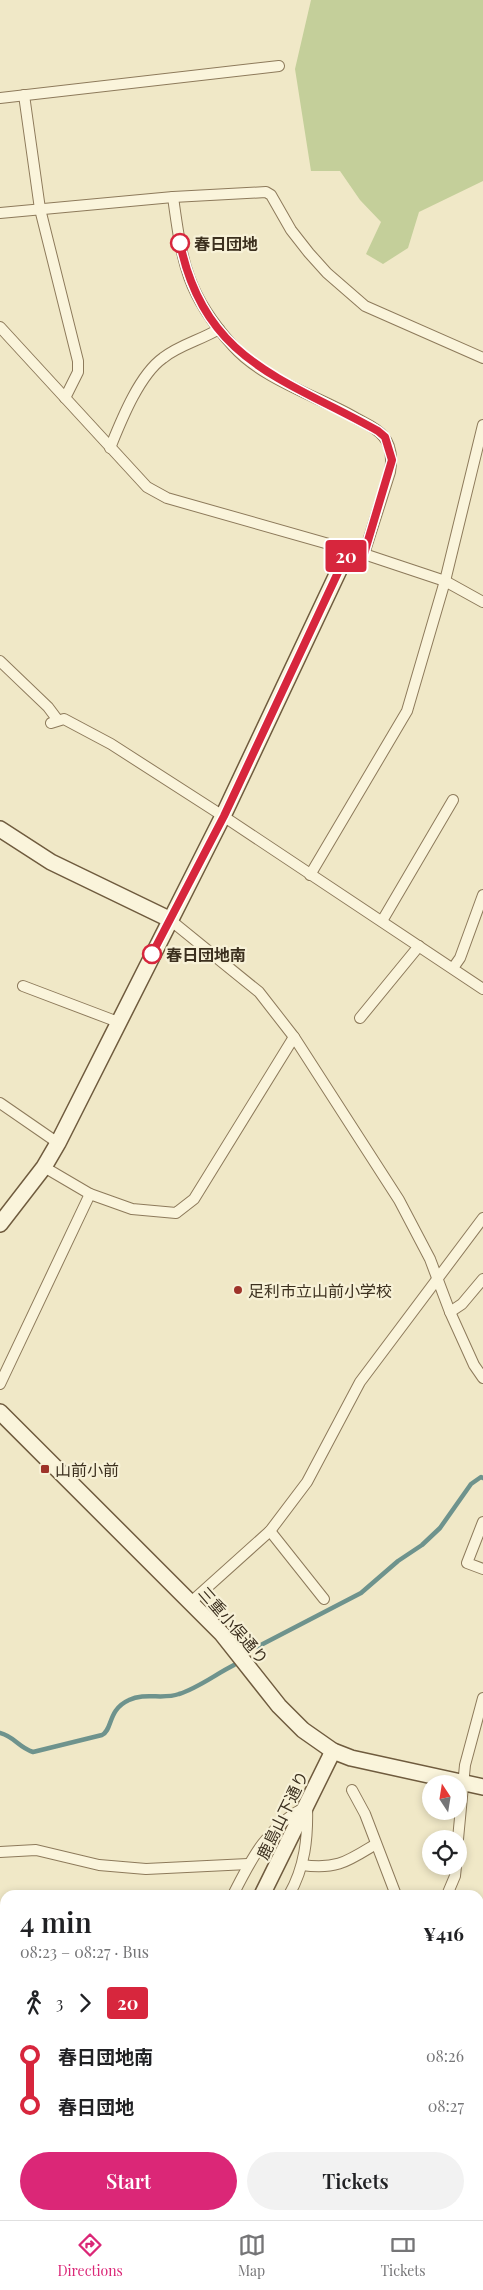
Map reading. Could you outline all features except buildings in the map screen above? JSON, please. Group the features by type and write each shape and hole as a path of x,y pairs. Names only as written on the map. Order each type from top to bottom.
{"street":[{"path":"0,98 279,66"},
{"path":"24,95 40,209 78,361 78,372 64,398"},
{"path":"0,213 266,192 271,195 291,230 309,253 327,273 365,306 483,358"},
{"path":"173,198 185,268 200,302 234,348 254,364 339,408 385,437 392,460 390,472 364,554"},
{"path":"0,327 147,487 167,498 349,549 445,581 483,602"},
{"path":"110,448 129,403 155,365 163,357 219,329"},
{"path":"310,875 407,711 445,581 483,425"},
{"path":"0,1224 44,1167 58,1143 169,919 224,816 349,549"},
{"path":"0,661 48,707 54,721 70,722 111,744 224,816 483,989"},
{"path":"382,921 453,800"},
{"path":"0,829 51,862 169,919 259,992 294,1037 399,1200 430,1259 450,1312 474,1365 483,1378"},
{"path":"453,968 460,958 483,895"},
{"path":"360,1018 419,946"},
{"path":"23,986 118,1022"},
{"path":"44,1167 90,1194 132,1209 176,1213 194,1199 294,1037"},
{"path":"0,1104 58,1143"},
{"path":"0,1384 90,1194"},
{"path":"190,1602 270,1531 307,1482 360,1382 483,1218"},
{"path":"450,1312 462,1304 483,1279"},
{"name":"三重小俣通り","path":"0,1412 222,1634 279,1706 303,1730 333,1751 351,1758 430,1775"},
{"path":"483,1522 467,1563 483,1568"},
{"path":"270,1531 324,1599"},
{"path":"464,1775 469,1746 483,1698"},
{"name":"鹿島山下通り","path":"265,1890 333,1751"},
{"name":"三重小俣通り","path":"468,1783 483,1787"},
{"path":"352,1790 365,1814 394,1890"},
{"path":"235,1890 248,1864 272,1829 290,1815 307,1806 307,1843 302,1864 291,1890"},
{"path":"302,1864 322,1868 340,1865 376,1844"},
{"path":"0,1852 14,1853 36,1850 99,1865 146,1869 248,1864"},
{"path":"449,1890 455,1875"}],"green space":[{"path":"311,0 483,0 483,181 419,212 408,248 383,264 366,254 381,222 360,200 340,171 311,171 295,69"}],"waterway":[{"path":"257,1647 361,1593 398,1561 422,1545 440,1528 471,1484 481,1477 483,1478"},
{"path":"0,1733 33,1752 102,1735 108,1729 117,1709 129,1700 141,1697 173,1696 200,1685 234,1665"}],"bus line":[{"name":"20","path":"152,954 224,816 340,572 349,549 364,554 390,472 392,460 385,437 378,431 339,408 270,374 234,348 203,308 192,288 185,268 180,243"}],"place":[{"name":"春日団地","path":"180,243"},
{"name":"春日団地南","path":"152,954"},
{"name":"足利市立山前小学校","path":"238,1290"},
{"name":"山前小前","path":"45,1469"}]}
